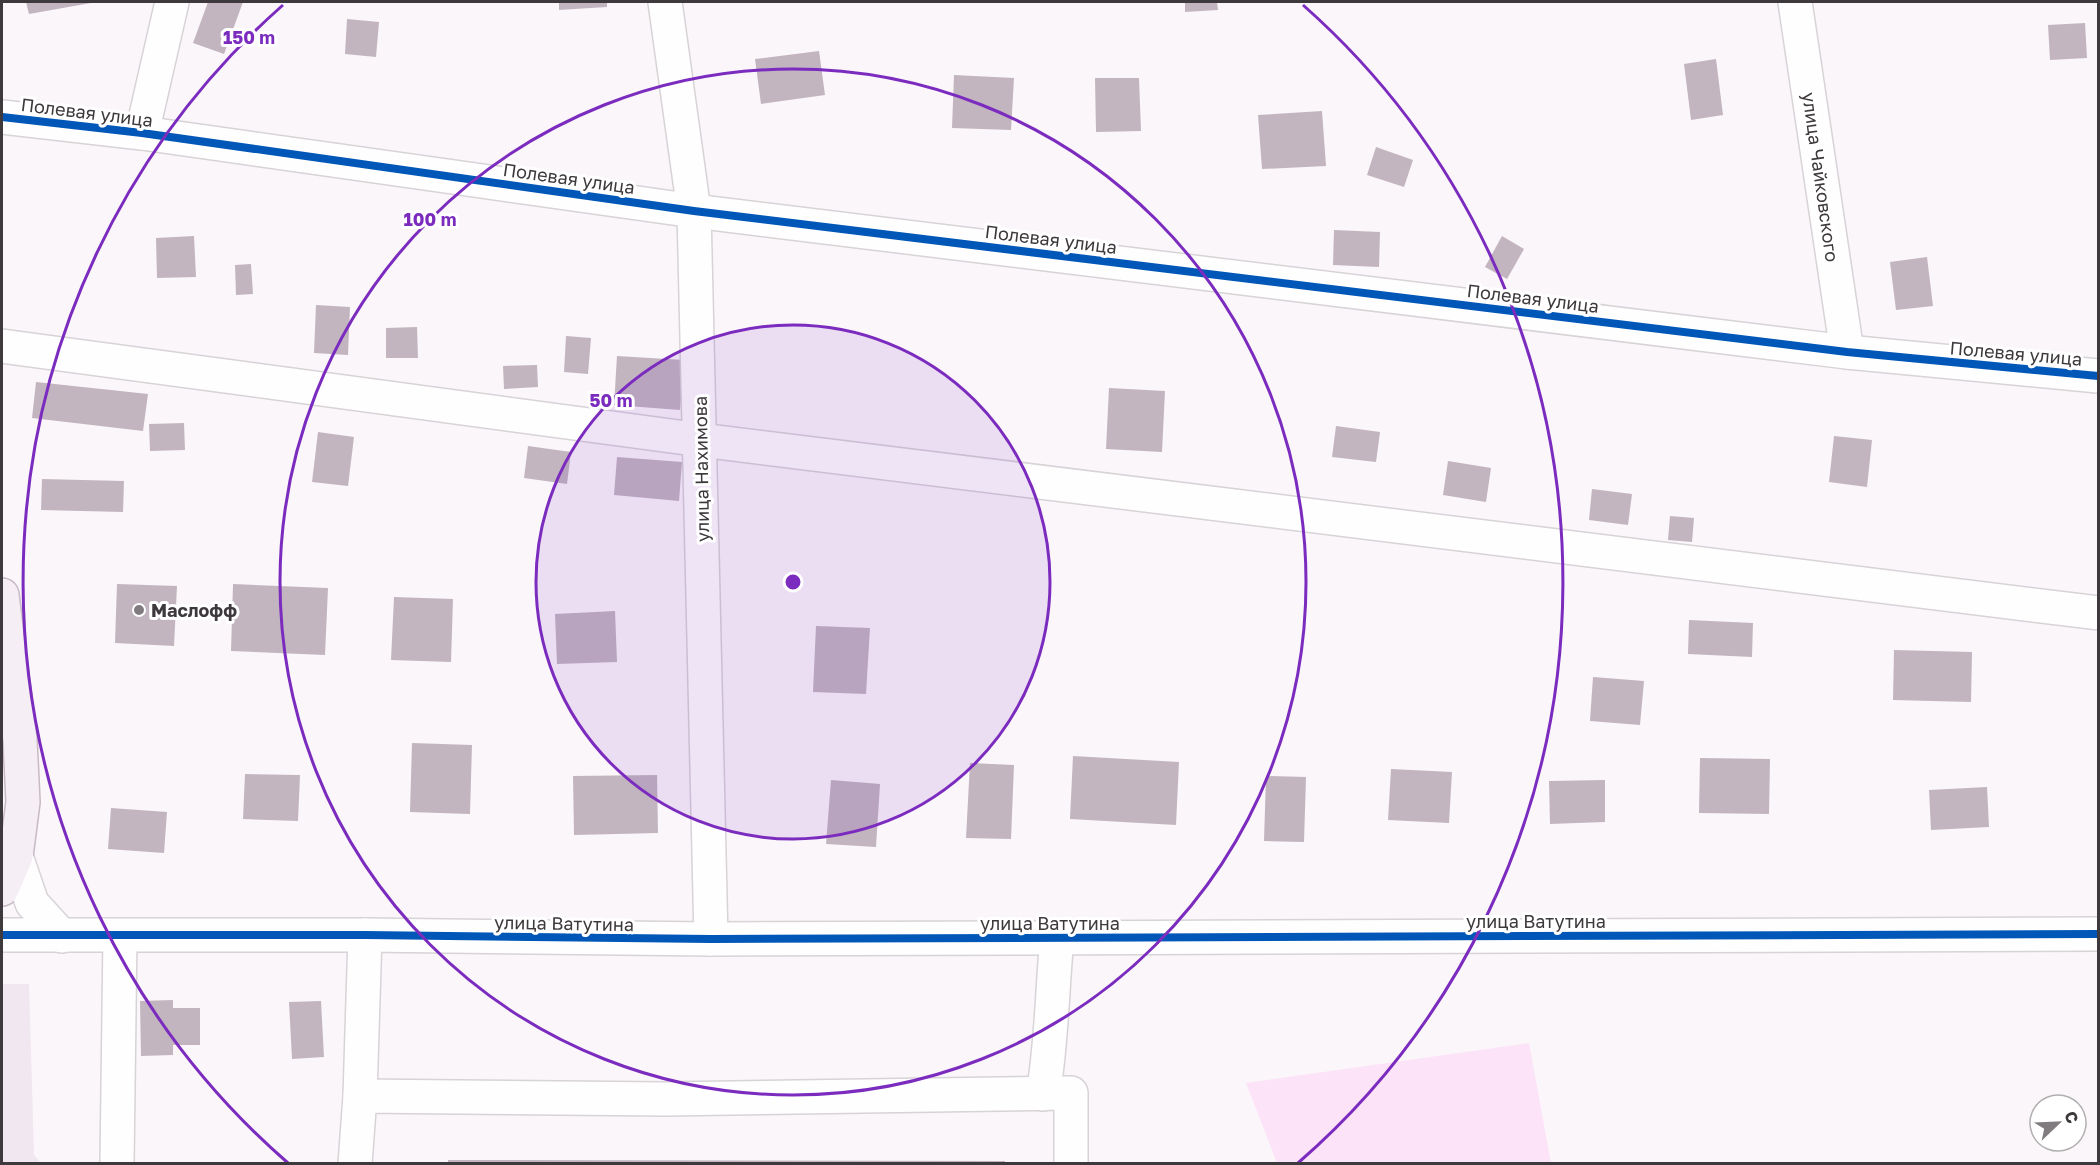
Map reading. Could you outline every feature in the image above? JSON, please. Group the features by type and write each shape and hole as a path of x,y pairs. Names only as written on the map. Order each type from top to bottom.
{"main road":[{"path":"2,595 20,740 23,802 16,856 2,890"}],"street":[{"path":"142,133 172,2"},
{"name":"улица Нахимова","path":"665,2 694,211 711,939"},
{"name":"улица Чайковского","path":"1795,2 1847,352"},
{"name":"Полевая улица","path":"2,117 142,133 694,211 1847,352 2098,376"},
{"path":"2,346 701,440 2098,613"},
{"path":"16,856 32,903 62,936"},
{"name":"улица Ватутина","path":"2,935 365,935 711,939 2098,934"},
{"path":"355,1164 360,1096 365,935"},
{"path":"117,1164 120,936"},
{"path":"1043,1094 1048,1068 1057,938"},
{"path":"360,1096 666,1099 1071,1093 1071,1164"}],"shaded area":[{"path":"2,984 29,984 34,1155 41,1163 2,1163"},
{"path":"1529,1043 1551,1163 1277,1163 1246,1083"}],"building":[{"path":"26,2 91,2 91,3 29,14"},
{"path":"208,2 243,2 224,54 193,43"},
{"path":"559,2 607,2 607,7 559,10"},
{"path":"1185,2 1217,2 1218,10 1185,12"},
{"path":"347,19 379,22 376,57 345,54"},
{"path":"2085,23 2087,58 2050,60 2048,25"},
{"path":"819,51 825,95 761,104 755,59"},
{"path":"1716,59 1723,115 1691,120 1684,64"},
{"path":"954,75 1014,78 1011,130 952,128"},
{"path":"1095,78 1139,78 1141,131 1096,132"},
{"path":"1322,111 1326,166 1262,169 1258,115"},
{"path":"1376,147 1413,160 1404,187 1367,175"},
{"path":"1334,230 1380,232 1379,267 1333,265"},
{"path":"194,236 196,277 157,278 156,238"},
{"path":"1502,236 1524,249 1507,279 1485,267"},
{"path":"1927,257 1933,306 1896,310 1890,262"},
{"path":"251,264 253,294 236,295 235,265"},
{"path":"316,305 350,307 348,355 314,353"},
{"path":"417,327 418,358 386,358 386,328"},
{"path":"566,336 591,338 588,374 564,372"},
{"path":"617,356 684,360 680,410 614,405"},
{"path":"537,365 538,387 504,389 503,366"},
{"path":"36,382 148,394 143,431 32,418"},
{"path":"1109,388 1165,391 1162,452 1106,449"},
{"path":"184,423 185,450 150,451 149,424"},
{"path":"1336,426 1380,432 1376,462 1332,457"},
{"path":"318,432 354,437 348,486 312,482"},
{"path":"1834,436 1872,440 1867,487 1829,482"},
{"path":"528,446 571,452 567,484 524,478"},
{"path":"617,457 682,462 679,501 614,495"},
{"path":"1448,461 1491,468 1486,502 1443,495"},
{"path":"42,479 124,481 123,512 41,510"},
{"path":"1592,489 1632,494 1628,525 1589,520"},
{"path":"1670,516 1694,518 1692,542 1668,540"},
{"path":"117,584 177,586 174,646 115,643"},
{"path":"233,584 328,588 325,655 231,651"},
{"path":"394,597 453,599 451,662 391,660"},
{"path":"615,611 617,662 557,664 555,614"},
{"path":"1689,620 1753,623 1752,657 1688,654"},
{"path":"816,626 870,628 866,694 813,692"},
{"path":"1894,650 1972,652 1971,702 1893,700"},
{"path":"1593,677 1644,681 1640,725 1590,721"},
{"path":"412,743 472,745 470,814 410,812"},
{"path":"1073,756 1179,762 1176,825 1070,819"},
{"path":"1700,758 1770,759 1769,814 1699,813"},
{"path":"970,763 1014,765 1011,839 966,838"},
{"path":"1391,769 1452,772 1449,823 1388,820"},
{"path":"245,774 300,775 298,821 243,819"},
{"path":"657,775 658,833 574,835 573,776"},
{"path":"1266,776 1306,777 1304,842 1264,841"},
{"path":"831,780 880,784 876,847 826,844"},
{"path":"1605,780 1605,822 1550,824 1549,781"},
{"path":"1987,787 1989,827 1931,830 1929,790"},
{"path":"111,808 167,812 164,853 108,849"},
{"path":"173,1000 173,1008 200,1008 200,1045 173,1045 173,1055 141,1056 140,1001"},
{"path":"321,1001 324,1057 292,1059 289,1002"},
{"path":"448,1160 1005,1161 1005,1164 448,1164"}],"cycle path":[{"path":"2,117 142,133 694,211 1847,352 2098,376"},
{"path":"2,935 365,935 711,939 2098,934"}],"place":[{"name":"Маслофф","path":"139,610"}]}
